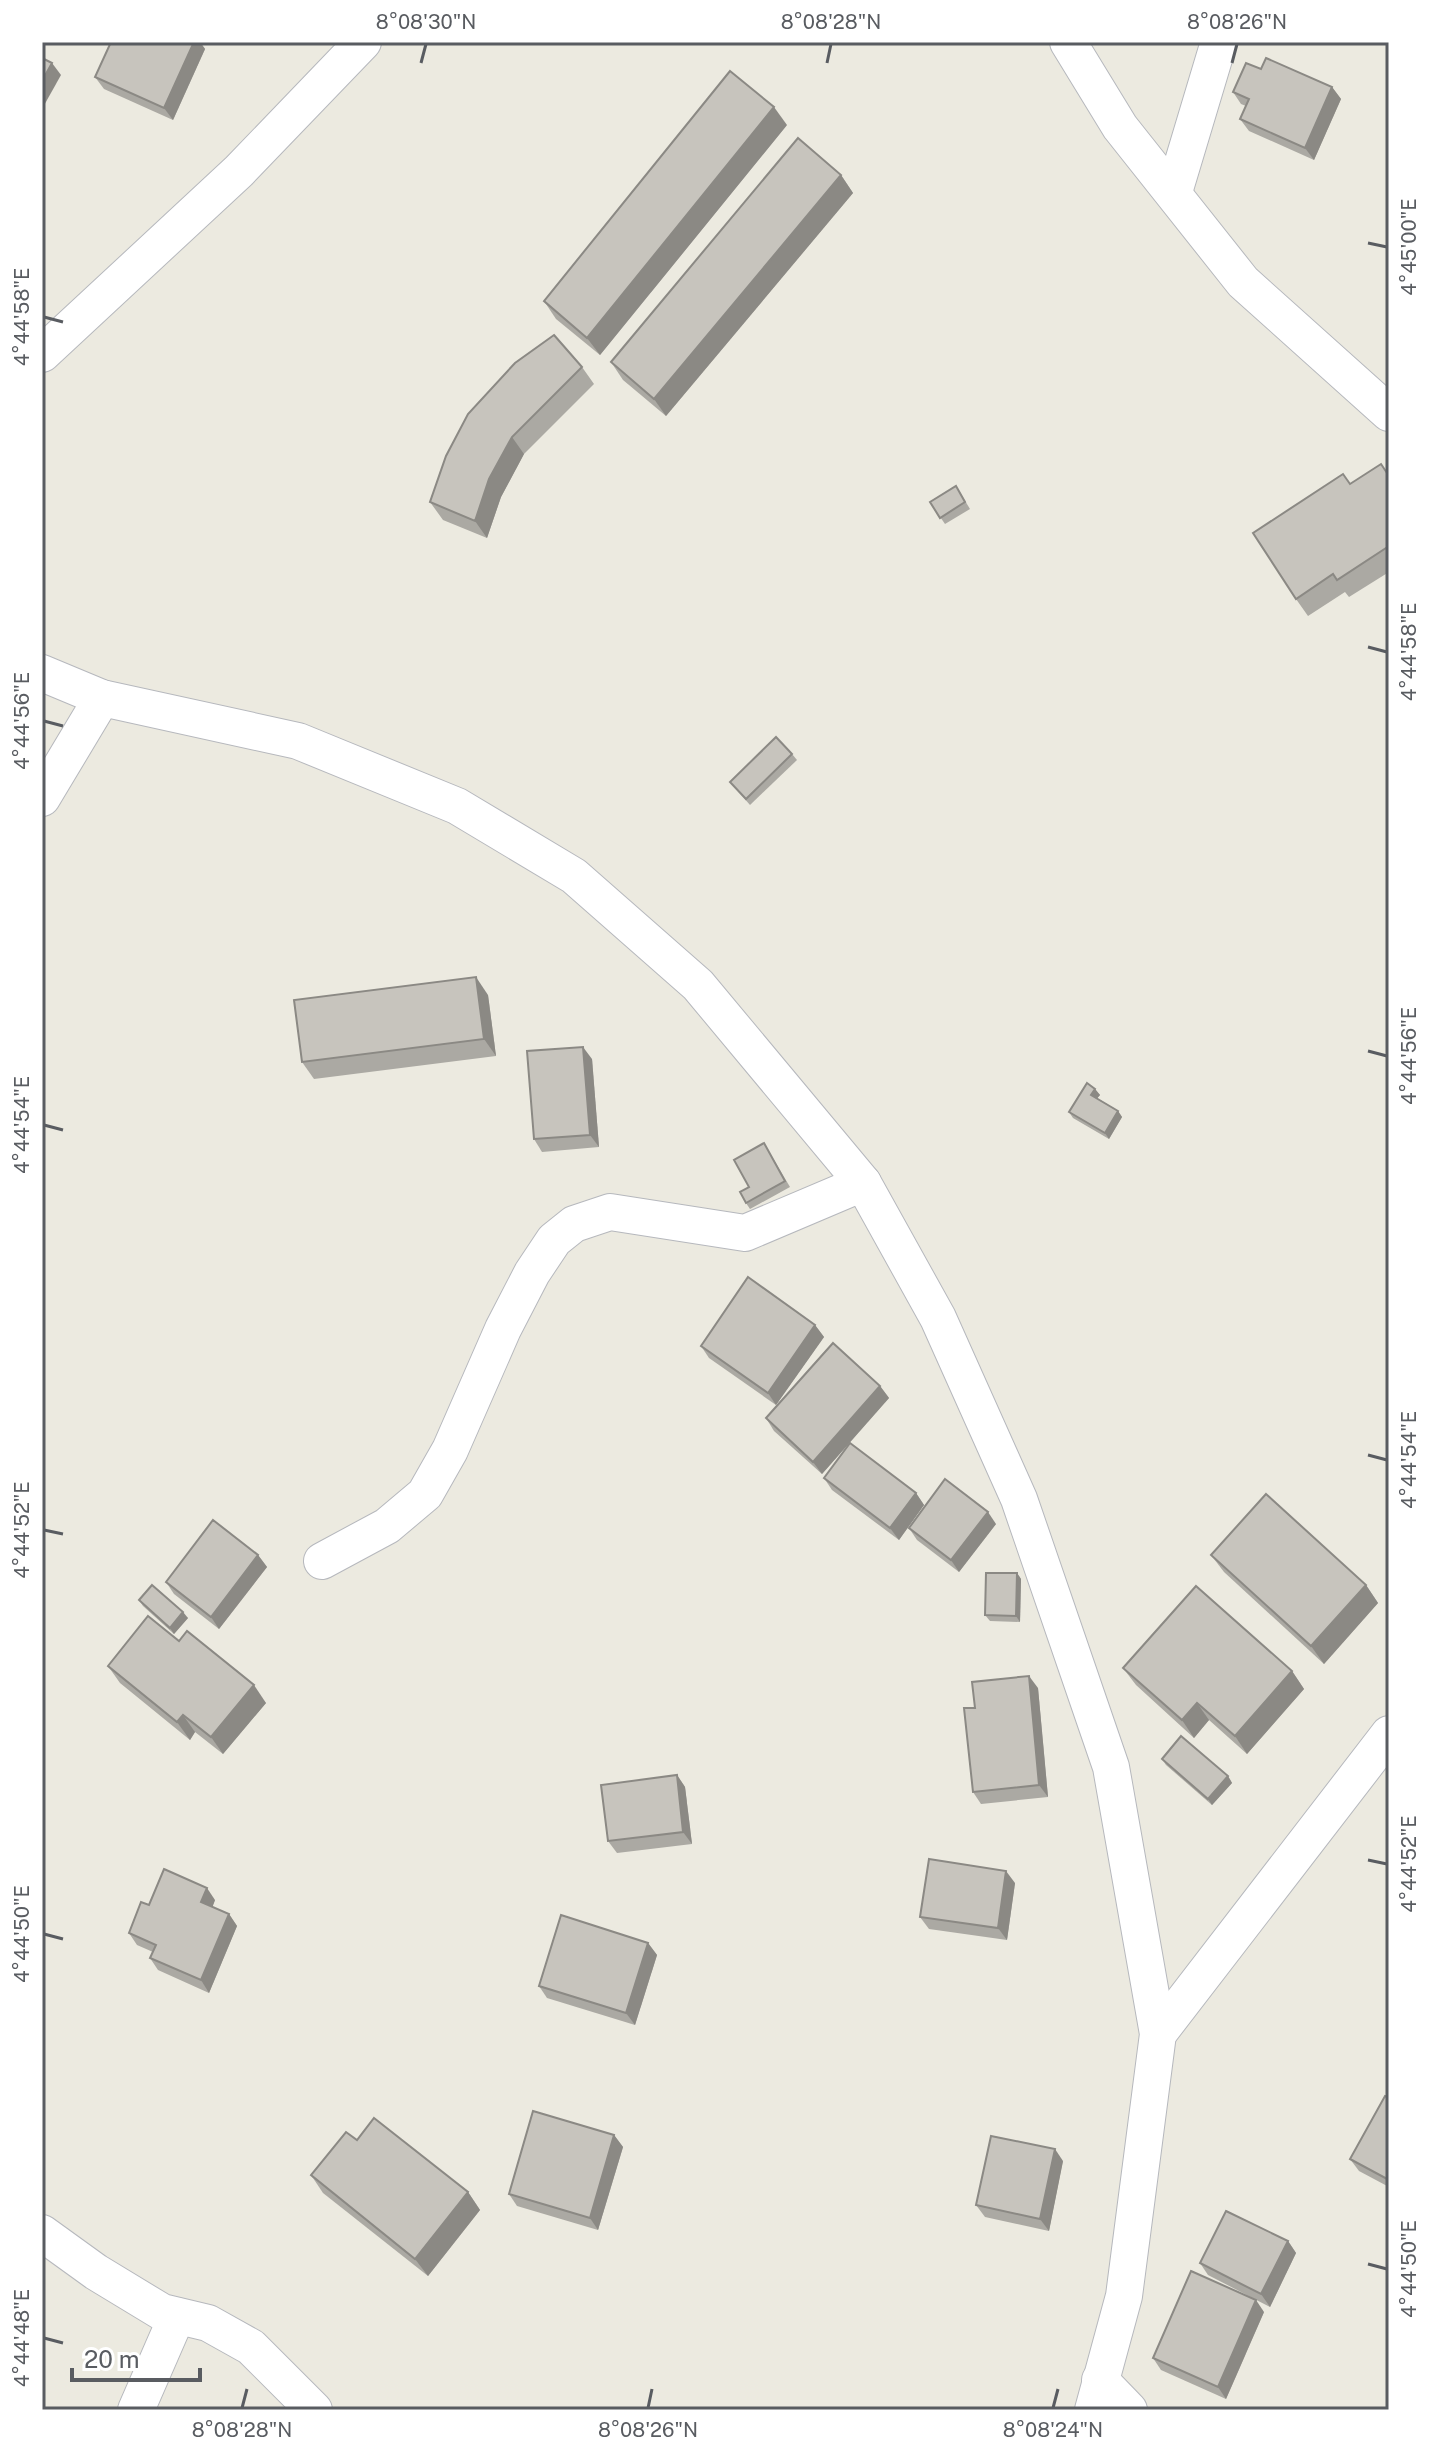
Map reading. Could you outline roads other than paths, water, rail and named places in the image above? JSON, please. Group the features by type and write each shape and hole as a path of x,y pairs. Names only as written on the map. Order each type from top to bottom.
{"street":[{"path":"42,354 239,171 363,42"},
{"path":"1068,42 1120,127 1243,282 1384,398"},
{"path":"1174,192 1219,42"},
{"path":"42,673 102,698 298,741 457,806 574,876 698,985 863,1183 938,1318 1024,1514 1111,1767 1158,2034 1124,2296 1096,2395 1129,2410"},
{"path":"42,798 102,698"},
{"path":"322,1561 387,1526 425,1494 450,1450 503,1329 532,1273 554,1240 574,1224 610,1212 745,1233 863,1183"},
{"path":"1158,2034 1389,1734"},
{"path":"42,2233 96,2272 162,2312 208,2323 251,2347 314,2410"},
{"path":"136,2410 177,2316"}]}
